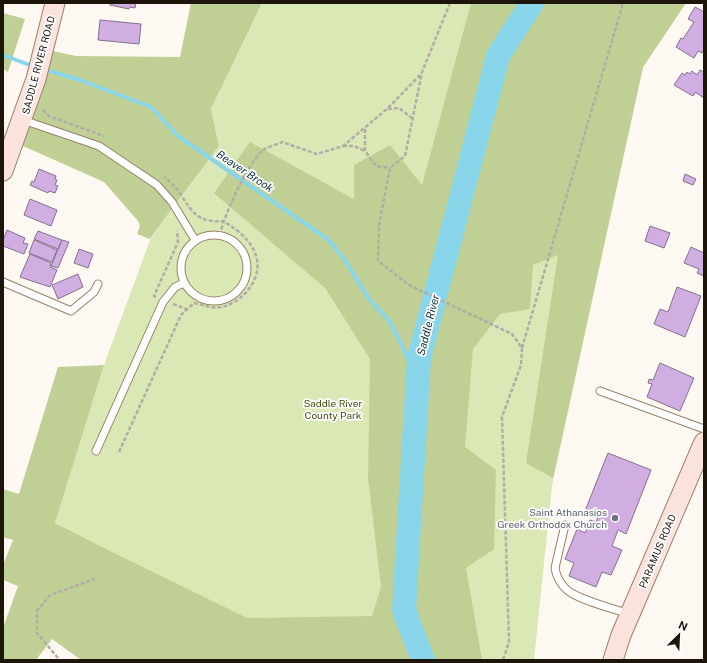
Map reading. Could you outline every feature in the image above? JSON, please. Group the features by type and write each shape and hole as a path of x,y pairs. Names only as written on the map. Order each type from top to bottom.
{"main road":[{"name":"SADDLE RIVER ROAD","path":"3,171 23,120 36,79 55,3"},
{"name":"PARAMUS ROAD","path":"613,660 630,614 704,442"}],"lane":[{"path":"23,120 99,146 157,185 172,202 195,240"},
{"path":"208,235 220,235 231,239 239,246 244,254 247,265 246,276 242,285 235,294 225,299 214,301 202,299 192,293 184,283 180,270 182,258 187,248 195,240 208,235"},
{"path":"3,282 71,311 94,292 98,284"},
{"path":"96,451 162,302 175,287 184,283"},
{"path":"600,391 704,430"},
{"path":"565,525 555,568 556,575 563,586 567,591 576,596 630,614"}],"path":[{"path":"450,3 422,72 405,156 390,168 379,225 378,261 409,285 512,334 522,348"},
{"path":"503,660 509,642 502,417 521,365 522,348 623,3"},
{"path":"343,146 387,109 422,72"},
{"path":"387,109 399,108 412,118"},
{"path":"43,110 49,116 101,134 107,138"},
{"path":"365,128 365,151"},
{"path":"220,235 223,221 250,167 262,150 282,142 317,154 343,146 354,146 365,151 376,166 390,168"},
{"path":"119,452 181,315 194,303 208,307 220,307 232,304 243,297 256,275 258,264 255,253 246,237 223,221 209,222 197,216 180,192 162,175"},
{"path":"156,297 154,296 178,242 177,231 174,225"},
{"path":"171,303 186,310"},
{"path":"58,658 37,633 37,611 50,595 95,579"}],"green space":[{"path":"191,3 262,3 211,109 219,146 150,239 137,234 140,226 138,221 104,182 14,142 44,49 76,56 180,57"},
{"name":"Saddle River County Park","path":"262,3 686,3 643,67 552,486 534,660 389,660 180,621 55,522 104,365 150,240 219,146 211,109"},
{"path":"471,3 686,3 643,67 553,478 526,463 558,255 533,265 530,309 500,314 473,349 465,447 496,470 494,549 466,568 482,660 81,660 52,639 36,660 3,660 3,628 18,586 3,580 3,565 13,540 3,537 3,489 19,494 58,367 104,365 55,523 247,618 372,616 381,587 368,478 370,359 325,288 214,193 250,142 354,199 354,165 390,145 422,185"},
{"path":"3,13 25,19 8,72 3,69"}],"building":[{"path":"110,3 136,3 135,8 130,7 129,9 110,5"},
{"path":"695,7 704,12 704,49 702,53 698,51 694,58 676,47 681,38 683,39 694,22 688,19"},
{"path":"100,20 141,24 139,44 98,40"},
{"path":"700,70 704,72 704,98 695,92 693,96 674,85 682,73 685,75 687,72 690,74 692,71 697,75"},
{"path":"39,169 56,176 55,179 57,180 55,185 58,186 55,193 49,191 48,193 30,185 32,181 34,182"},
{"path":"685,174 696,179 693,185 683,181"},
{"path":"30,199 57,210 51,226 24,215"},
{"path":"650,226 670,233 664,248 645,241"},
{"path":"7,230 25,238 23,243 28,244 24,254 3,246 3,240"},
{"path":"38,231 62,240 58,249 34,239"},
{"path":"34,240 57,250 52,262 29,253"},
{"path":"62,240 69,242 58,268 51,266"},
{"path":"691,247 704,253 704,276 697,273 699,269 684,263"},
{"path":"79,249 93,254 88,268 74,263"},
{"path":"30,254 51,263 50,267 57,270 50,287 20,277"},
{"path":"78,274 83,287 58,299 52,285"},
{"path":"677,287 701,296 685,337 654,324 660,309 668,312"},
{"path":"660,363 694,378 680,411 647,397 652,384 648,383 649,379 653,380"},
{"name":"Saint Athanasios Greek Orthodox Church","path":"608,453 651,470 626,534 618,530 612,546 622,550 611,575 602,572 596,587 569,576 574,563 565,559 577,529 585,533 590,520 596,522 598,517 585,511"}],"waterway":[{"name":"Saddle River","path":"423,660 404,610 419,358 498,56 532,3"},
{"name":"Beaver Brook","path":"3,55 35,67"},
{"name":"Beaver Brook","path":"43,69 80,80 151,107 178,136 326,238 343,258 370,300 386,316 418,377"}],"place":[{"name":"Saint Athanasios Greek Orthodox Church","path":"615,518"}]}
